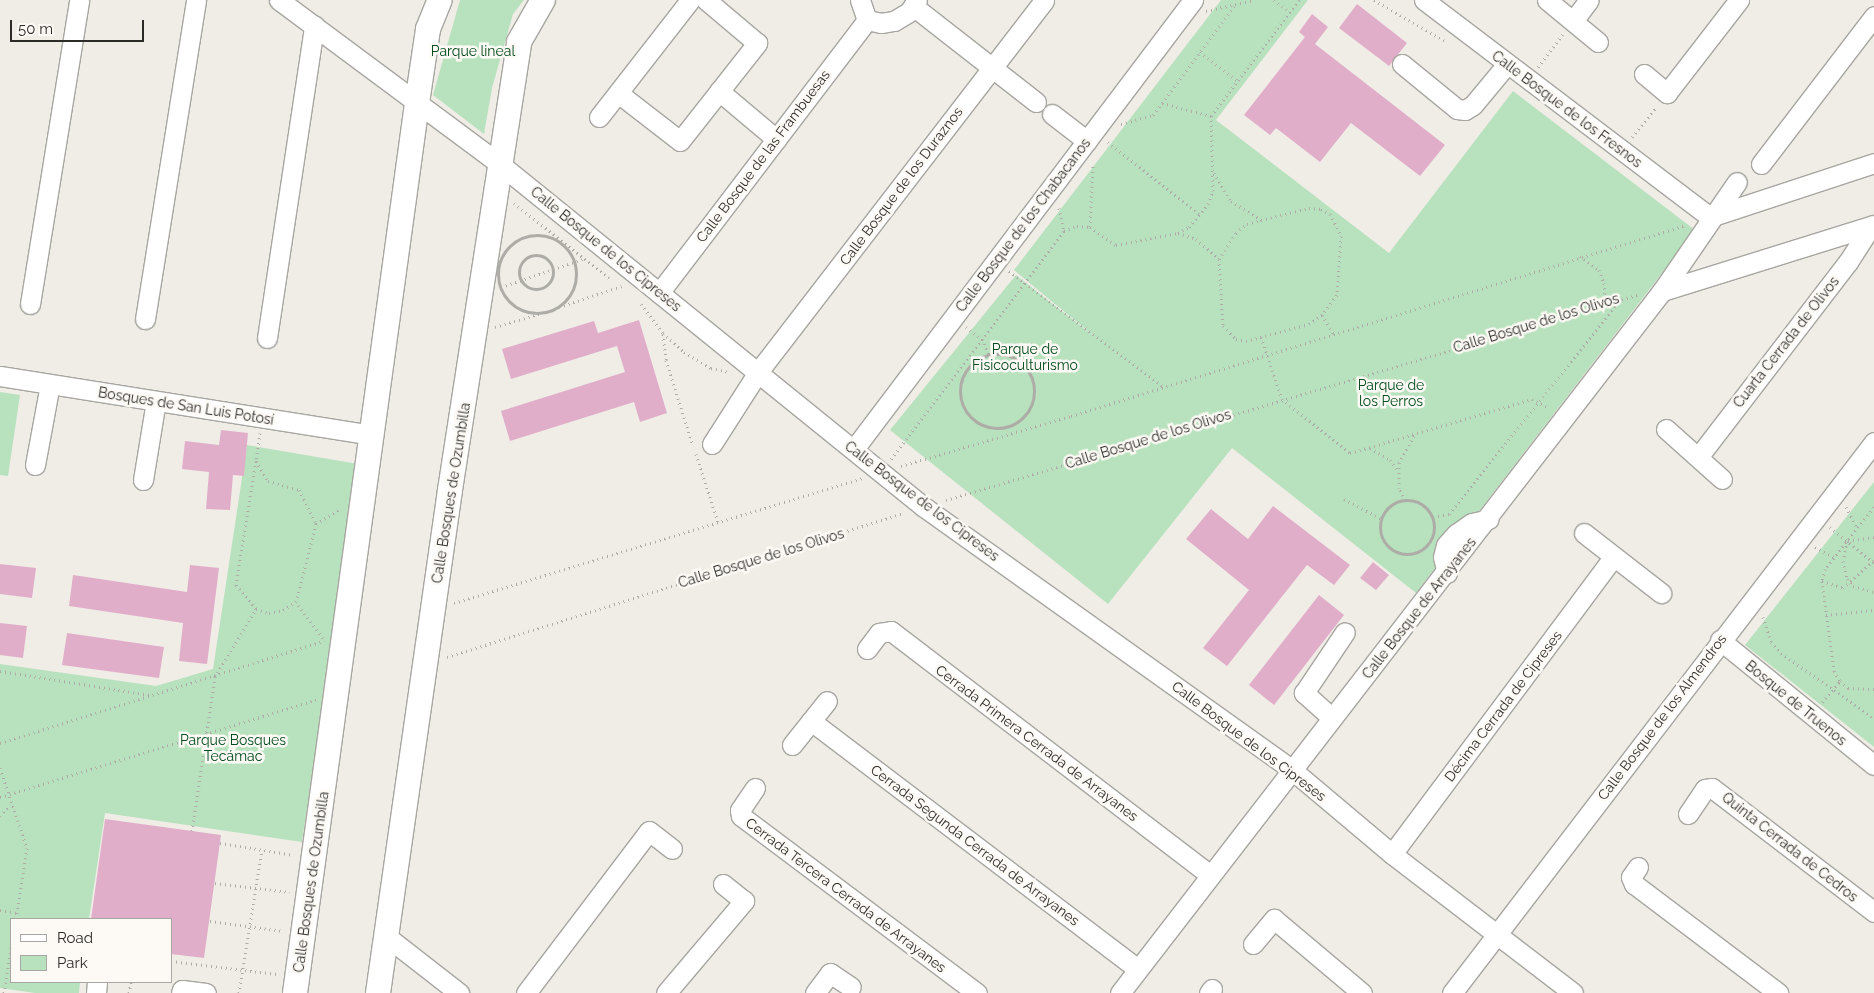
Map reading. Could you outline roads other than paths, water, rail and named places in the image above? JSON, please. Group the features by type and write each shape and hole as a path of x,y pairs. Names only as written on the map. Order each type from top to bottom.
{"main road":[{"name":"Calle Bosques de Ozumbilla","path":"296,985 342,662 336,637 364,494 428,30 440,0"},
{"name":"Calle Bosques de Ozumbilla","path":"378,993 475,333 491,290 501,165 519,42 542,0"}],"street":[{"path":"30,304 79,0"},
{"path":"145,319 196,0"},
{"name":"Calle Bosque de los Cipreses","path":"279,0 501,165 924,507 1291,769 1392,854 1573,993"},
{"path":"599,117 690,0"},
{"path":"618,93 680,141 757,43 706,0"},
{"path":"860,0 868,20 880,23 894,21 915,3 992,68 1036,102"},
{"name":"Calle Bosque de los Duraznos","path":"712,444 758,372 1044,0"},
{"name":"Calle Bosque de los Fresnos","path":"1424,0 1710,217"},
{"path":"1547,0 1598,42"},
{"path":"1573,21 1589,0"},
{"path":"1644,74 1667,93 1739,0"},
{"name":"Calle Bosque de los Chabacanos","path":"854,450 1188,7"},
{"path":"1760,164 1874,16"},
{"name":"Calle Bosque de las Frambuesas","path":"659,293 868,20"},
{"path":"267,338 314,26"},
{"path":"1402,64 1457,109 1465,110 1473,105 1507,64"},
{"path":"719,91 776,139"},
{"path":"1052,114 1090,136"},
{"path":"1710,217 1874,163"},
{"name":"Calle Bosque de Arrayanes","path":"1120,993 1291,769 1448,573 1662,291 1710,217 1738,182"},
{"path":"1662,291 1873,226"},
{"name":"Cuarta Cerrada de Olivos","path":"1699,456 1848,262 1873,226"},
{"name":"Bosques de San Luis Potosí","path":"0,376 373,434"},
{"path":"35,465 50,384"},
{"path":"143,480 156,401"},
{"path":"1666,429 1699,456 1722,479"},
{"name":"Calle Bosque de los Almendros","path":"1452,993 1498,935 1759,589 1874,442"},
{"path":"1584,533 1613,558 1660,593"},
{"name":"Décima Cerrada de Cipreses","path":"1392,854 1613,558"},
{"name":"Cerrada Primera Cerrada de Arrayanes","path":"867,650 879,633 890,631 1210,875"},
{"path":"1332,718 1304,693 1345,632"},
{"name":"Bosque de Truenos","path":"1720,640 1811,716 1874,765"},
{"path":"792,745 827,701"},
{"name":"Cerrada Segunda Cerrada de Arrayanes","path":"811,721 1138,969"},
{"name":"Cerrada Tercera Cerrada de Arrayanes","path":"756,788 740,810 741,816 977,993"},
{"name":"Quinta Cerrada de Cedros","path":"1688,814 1705,789 1712,788 1874,912"},
{"path":"526,993 649,831 672,849"},
{"path":"1638,867 1631,877 1634,884 1778,993"},
{"path":"666,993 744,901 723,884"},
{"path":"1254,944 1274,919 1362,993"},
{"path":"386,936 459,993"},
{"path":"815,993 830,973 851,987"},
{"path":"182,993 182,990 206,993"}],"park label":[{"name":"Parque lineal","path":"473,51"},
{"name":"Parque de Fisicoculturismo","path":"1025,358"},
{"name":"Parque de los Perros","path":"1391,394"},
{"name":"Parque Bosques Tecámac","path":"233,748"}]}
